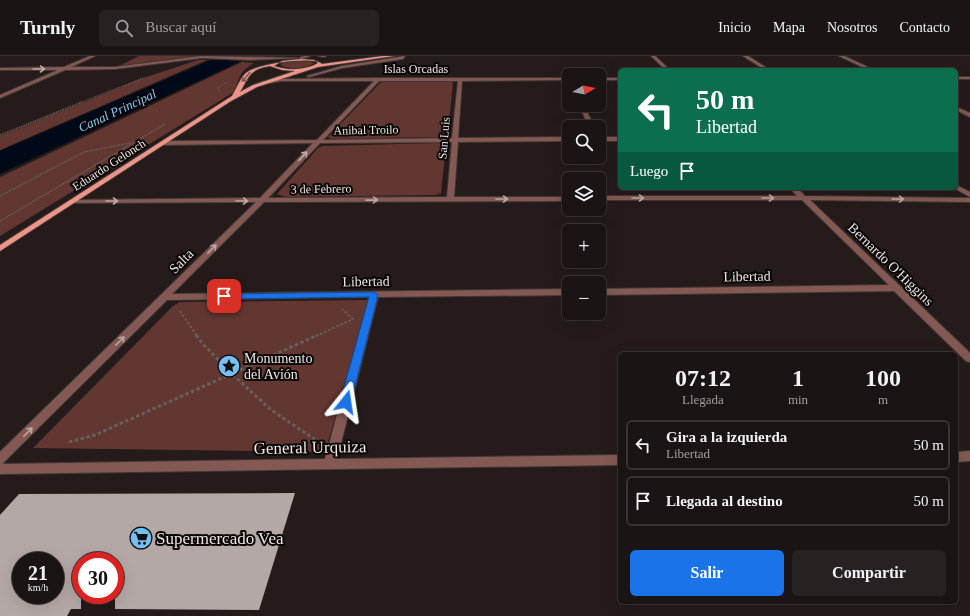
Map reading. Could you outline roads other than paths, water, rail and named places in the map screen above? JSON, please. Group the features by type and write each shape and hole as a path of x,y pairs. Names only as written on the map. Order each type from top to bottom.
{"main road":[{"name":"Eduardo Gelonch","path":"0,249 229,100 238,93 247,74 272,64 296,58 328,56"},
{"name":"Eduardo Gelonch","path":"229,100 263,83 314,66 392,56"},
{"path":"307,57 320,61 320,64 314,66"},
{"name":"Eduardo Gelonch","path":"272,64 273,67 282,69 308,68"}],"street":[{"path":"0,97 92,56"},
{"path":"0,69 132,68 201,56 250,59 272,57 296,58"},
{"path":"282,80 304,78 342,67 403,58 403,56"},
{"path":"653,56 666,68"},
{"path":"745,56 765,68"},
{"path":"841,56 868,68"},
{"path":"250,59 272,64"},
{"path":"958,78 970,78"},
{"name":"Islas Orcadas","path":"263,83 282,80 378,79 562,80"},
{"name":"Salta","path":"0,460 261,201 378,79"},
{"name":"San Luis","path":"450,199 460,79"},
{"path":"606,79 618,79"},
{"path":"958,109 970,110"},
{"path":"958,109 970,115"},
{"name":"Anibal Troilo","path":"164,143 562,139"},
{"path":"606,139 618,139"},
{"path":"958,188 970,196"},
{"name":"Bernardo O'Higgins","path":"795,190 970,359"},
{"path":"606,198 970,200"},
{"name":"3 de Febrero","path":"73,202 562,199"},
{"name":"Libertad","path":"606,292 896,288"},
{"name":"Libertad","path":"164,297 562,292"},
{"path":"330,463 374,295"},
{"path":"958,457 970,456"},
{"name":"General Urquiza","path":"0,469 330,463 618,460"}],"water":[{"path":"211,60 241,61 0,174 0,151"}],"waterway":[{"name":"Canal Principal","path":"196,73 234,56"}],"place":[{"name":"Monumento del Avión","path":"229,366"},
{"name":"Supermercado Vea","path":"141,538"}]}
